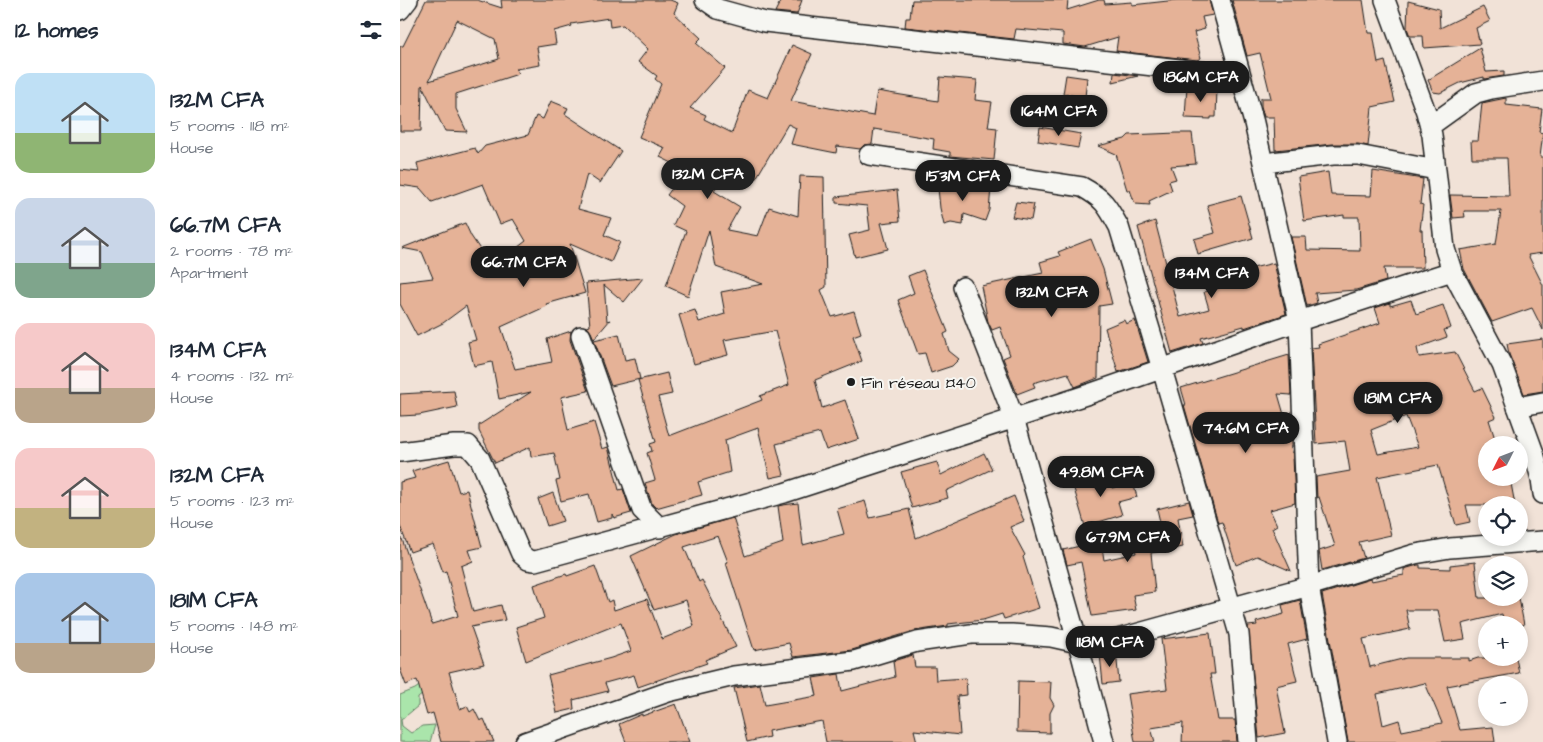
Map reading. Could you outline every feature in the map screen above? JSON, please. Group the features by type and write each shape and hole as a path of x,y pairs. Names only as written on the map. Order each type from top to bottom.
{"street":[{"path":"400,10 408,0"},
{"path":"705,0 718,8 765,22 1241,76"},
{"path":"1220,0 1263,163 1299,321 1309,586 1337,742"},
{"path":"1385,0 1430,126 1445,249 1452,271 1502,365 1534,453 1543,494"},
{"path":"1430,126 1476,94 1491,89 1543,81"},
{"path":"1263,163 1358,154 1436,170"},
{"path":"869,155 1082,187 1098,196 1107,207 1119,228 1239,634 1248,742"},
{"path":"400,452 468,445 480,459 521,554 528,560 535,561 784,494 1452,271"},
{"path":"963,287 1014,418 1104,742"},
{"path":"581,336 642,510 660,528"},
{"path":"1517,407 1543,402"},
{"path":"526,742 668,692 734,676 854,661 917,642 971,634 1051,636 1078,643 1094,644 1309,586 1415,554 1450,548 1543,541"}],"green space":[{"path":"439,681 418,698 418,706 401,720 402,726 411,733 422,726 435,725 430,742 400,742 400,695 422,684"}],"building":[{"path":"426,0 477,0 502,8 501,0 670,0 678,3 674,13 701,38 696,43 725,68 690,108 706,115 704,119 732,133 748,90 768,98 792,45 812,54 791,101 873,116 877,91 938,101 940,77 977,80 975,100 992,102 988,127 997,128 994,160 950,156 950,152 933,149 934,139 874,129 872,144 864,145 860,149 837,146 836,153 791,144 796,128 788,124 755,180 726,167 714,191 740,207 727,230 758,236 769,207 798,216 800,176 824,177 826,287 821,290 832,317 854,311 861,333 853,336 862,361 815,380 822,408 845,400 859,439 826,450 820,433 776,444 784,475 770,478 758,428 725,440 730,472 698,482 702,495 656,508 652,504 645,483 655,480 647,453 652,451 650,444 656,442 638,380 667,373 672,394 658,397 669,436 762,400 760,396 789,385 775,331 724,340 728,355 694,364 679,315 695,310 699,322 725,314 721,292 763,284 716,267 709,230 688,296 666,286 686,231 673,225 682,206 667,195 686,170 660,157 665,148 639,137 661,84 655,79 657,76 638,62 648,49 623,25 610,27 609,18 571,24 572,26 554,31 556,44 537,47 540,65 516,69 518,74 456,94 456,109 467,132 445,131 422,85 421,131 400,131 400,46 403,46","holes":["457,20 495,39 499,59 429,81"]},
{"path":"781,0 802,0 797,14 775,12"},
{"path":"912,0 1068,0 1067,10 1099,0 1104,0 1105,4 1132,2 1132,5 1177,0 1209,0 1213,15 1202,17 1205,29 1194,32 1201,58 1197,60 1116,51 1118,37 1085,47 1063,44 1063,33 1016,29 1014,39 905,27 906,18 910,18"},
{"path":"1232,0 1363,0 1368,33 1373,33 1378,63 1385,61 1395,102 1372,107 1368,146 1333,144 1275,150 1274,117 1264,117 1261,106 1261,98 1271,98 1260,53 1247,56"},
{"path":"1408,1 1439,9 1440,28 1483,7 1490,21 1476,28 1480,44 1424,48 1423,36 1410,36 1407,28"},
{"path":"1480,48 1486,72 1504,71 1504,76 1484,79 1484,77 1460,83 1440,93 1433,92 1428,80"},
{"path":"1114,73 1138,76 1113,82"},
{"path":"1066,75 1087,78 1085,97 1063,94"},
{"path":"1187,85 1217,89 1216,117 1211,117 1211,119 1185,118"},
{"path":"1506,98 1506,105 1542,109 1539,132 1543,133 1540,157 1543,157 1543,253 1528,255 1543,285 1543,330 1532,308 1492,322 1464,269 1460,250 1496,244 1501,211 1464,211 1465,217 1453,218 1450,195 1509,196 1507,158 1472,158 1471,141 1478,141 1482,103"},
{"path":"551,101 568,108 565,114 621,151 600,183 587,174 578,209 611,218 604,235 620,242 611,262 570,244 585,293 546,304 547,306 501,327 515,369 552,362 547,339 571,331 570,340 588,391 561,397 568,430 594,422 602,449 608,447 619,490 623,489 631,513 614,518 612,514 612,518 597,522 589,494 561,501 556,481 560,480 554,453 531,457 530,447 495,463 479,431 479,425 531,392 499,399 492,362 474,366 468,342 476,340 466,306 443,323 417,336 400,304 400,282 433,278 422,252 402,248 465,223 471,236 492,267 526,241 513,219 500,224 483,184 432,202 420,188 400,185 400,170 419,172 417,163 475,148 478,154 485,146 528,135 536,116 543,119"},
{"path":"1040,127 1081,134 1078,148 1038,141"},
{"path":"1192,133 1196,164 1171,166 1176,179 1169,181 1172,190 1149,201 1150,205 1135,204 1130,190 1127,190 1116,154 1098,146 1125,139 1129,135"},
{"path":"1373,171 1423,179 1420,204 1423,205 1420,230 1422,230 1423,268 1384,268 1386,281 1356,290 1315,293 1317,303 1307,306 1291,237 1306,237 1307,250 1360,251 1359,217 1344,217 1344,215 1304,221 1298,177 1328,172 1331,195 1371,196"},
{"path":"950,179 966,181 966,188 991,188 989,210 985,221 964,214 963,225 951,223 944,225 938,188 950,188"},
{"path":"897,190 900,221 881,223 888,249 855,257 849,235 870,230 867,206 836,203 836,197"},
{"path":"1241,196 1253,238 1198,254 1194,239 1215,233 1207,205"},
{"path":"1016,202 1034,204 1031,220 1012,217"},
{"path":"1155,221 1180,317 1209,309 1204,292 1232,284 1231,281 1237,279 1236,272 1274,263 1286,314 1244,328 1244,326 1201,338 1203,343 1172,353 1138,227"},
{"path":"1091,239 1103,269 1112,304 1099,306 1098,378 1075,387 1068,373 1033,383 1035,387 1017,394 1003,358 1010,355 1000,327 992,330 988,322 981,286 1043,273 1040,262 1060,256 1058,252"},
{"path":"923,270 948,332 944,334 949,351 959,359 952,366 931,373 925,353 918,354 898,300 914,293 908,276"},
{"path":"643,278 624,302 604,285 607,321 610,320 594,339 587,327 590,326 586,283"},
{"path":"1411,300 1416,314 1443,305 1451,328 1444,330 1447,337 1417,348 1419,357 1455,352 1475,391 1482,388 1496,417 1489,420 1494,436 1478,436 1478,486 1511,486 1513,496 1478,496 1478,505 1466,505 1470,522 1456,525 1438,465 1377,477 1391,535 1359,542 1364,558 1322,570 1319,551 1335,546 1319,497 1317,498 1316,477 1350,471 1345,441 1316,444 1311,348 1319,347 1318,344 1380,323 1375,308 1390,303 1390,306","holes":["1406,416 1418,447 1378,454 1371,430"]},
{"path":"1124,320 1126,324 1135,320 1148,362 1118,372 1105,328"},
{"path":"619,334 625,360 635,358 640,379 611,386 594,340"},
{"path":"1543,339 1543,391 1524,394 1507,344"},
{"path":"1289,355 1291,395 1278,394 1292,442 1295,503 1270,510 1277,525 1272,528 1291,571 1257,556 1236,565 1222,522 1218,523 1184,405 1186,405 1181,388"},
{"path":"454,391 457,407 419,415 400,416 400,394"},
{"path":"984,453 992,469 946,491 948,498 912,508 901,472 937,462 941,475"},
{"path":"449,460 459,492 467,490 482,547 469,550 473,561 461,566 473,612 501,605 505,620 471,627 484,664 449,672 460,709 467,706 470,712 474,709 480,721 484,719 494,742 441,742 433,713 427,715 417,680 406,685 400,669 400,539 402,539 432,624 458,616 446,571 443,572 433,544 410,552 400,526 400,482 415,478 412,471"},
{"path":"1108,472 1112,488 1133,482 1137,497 1118,502 1122,515 1085,526 1072,482"},
{"path":"553,493 563,521 547,526 538,499"},
{"path":"1014,496 1024,521 1010,527 1025,555 1023,557 1039,608 1004,619 1002,614 983,620 948,624 948,626 914,631 852,650 793,657 789,643 754,650 726,563 728,562 718,536 684,547 699,582 702,580 736,647 705,660 707,663 638,687 634,675 605,683 608,691 573,700 574,709 557,713 548,675 631,651 621,623 526,661 516,627 544,618 534,585 595,566 608,602 612,600 614,610 647,599 662,639 694,626 686,600 654,610 631,556 676,534 733,518 745,556 783,543 778,506 798,503 803,545 844,534 837,509 865,501 870,518 909,509 916,538"},
{"path":"1189,501 1193,515 1178,518 1183,547 1151,553 1155,592 1133,595 1136,610 1092,616 1081,562 1067,565 1063,550 1101,541 1104,560 1136,553 1132,530 1160,522 1157,509"},
{"path":"1475,562 1478,606 1520,606 1522,616 1502,616 1502,614 1478,616 1478,620 1462,624 1465,639 1445,642 1438,610 1406,610 1410,629 1363,639 1370,667 1406,658 1469,658 1469,661 1478,658 1478,666 1518,666 1519,673 1502,676 1478,676 1478,680 1447,686 1460,730 1493,727 1495,742 1348,742 1322,594 1370,579 1371,581 1404,575 1404,569 1418,565 1420,565 1420,568 1450,569 1450,565","holes":["1425,683 1442,723 1402,731 1399,720 1383,725 1377,694"]},
{"path":"1300,600 1307,639 1288,644 1297,681 1276,686 1285,733 1259,738 1248,626 1257,625 1256,622 1284,614 1282,605"},
{"path":"1210,633 1215,674 1210,674 1218,720 1235,720 1237,742 1182,742 1183,723 1151,728 1155,742 1135,742 1127,694 1167,689 1161,639"},
{"path":"1116,651 1119,682 1103,684 1100,654"},
{"path":"913,655 915,667 935,667 936,680 966,678 967,695 957,696 960,735 914,730 917,742 826,742 822,721 768,731 769,737 747,742 734,688 760,684 765,705 817,696 813,678 839,674 842,691 895,677 893,661"},
{"path":"1018,681 1051,682 1050,698 1054,705 1050,713 1050,733 1017,732"},
{"path":"676,704 690,742 626,742 619,724 642,714 642,716"}],"place":[{"name":"Fin réseau ¤40","path":"851,382"}]}
